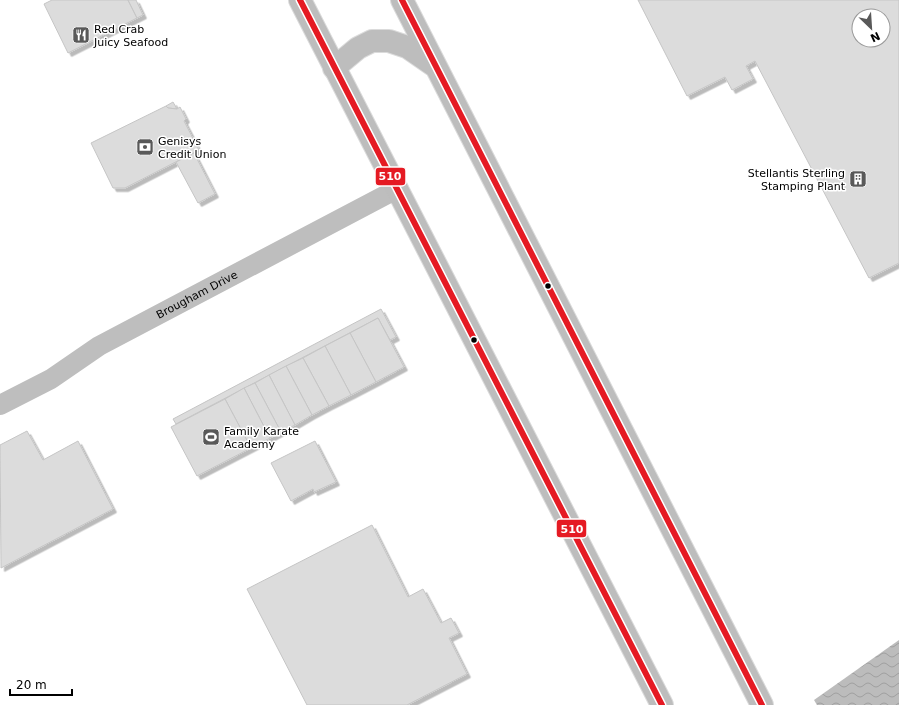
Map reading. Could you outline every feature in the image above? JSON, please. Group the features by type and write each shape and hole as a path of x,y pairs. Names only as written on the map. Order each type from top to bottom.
{"main road":[{"path":"300,0 662,705"},
{"path":"402,0 762,705"},
{"path":"334,68 358,48 372,41 389,41 408,47 436,67"}],"street":[{"name":"Brougham Drive","path":"0,405 50,379 99,346 397,189"}],"water":[{"path":"899,640 899,705 817,705 814,700"}],"building":[{"name":"Red Crab Juicy Seafood","path":"52,0 128,0 137,18 68,53 44,4"},
{"path":"128,0 136,0 143,15 137,18"},
{"name":"Stellantis Sterling Stamping Plant","path":"638,0 899,0 899,263 869,278 755,61 746,66 753,79 732,90 725,77 687,96"},
{"path":"173,102 177,109 168,108 166,106"},
{"name":"Genisys Credit Union","path":"166,106 168,108 177,109 180,107 186,119 184,121 199,150 125,188 113,188 91,143"},
{"path":"194,153 215,194 198,203 176,162"},
{"path":"381,309 396,337 390,340 378,318 176,424 173,419"},
{"path":"378,318 404,367 376,382 350,333"},
{"path":"350,333 376,382 351,395 325,346"},
{"path":"325,346 351,395 329,406 303,358"},
{"path":"303,358 329,406 312,415 286,366"},
{"path":"286,366 312,415 295,425 269,375"},
{"path":"269,375 295,425 281,432 255,383"},
{"path":"255,383 281,432 270,438 244,388"},
{"path":"244,388 270,438 251,448 225,399"},
{"name":"Family Karate Academy","path":"225,399 251,448 197,476 171,427"},
{"path":"27,431 43,460 78,441 113,509 1,568 0,445"},
{"path":"315,441 336,482 314,492 313,489 291,501 271,463"},
{"path":"372,525 408,597 423,589 441,623 451,618 459,633 449,638 467,674 407,705 307,705 247,589"}],"transit line":[{"name":"510","path":"300,0 662,705"},
{"name":"510","path":"402,0 762,705"}],"place":[{"name":"Red Crab Juicy Seafood","path":"81,35"},
{"name":"Genisys Credit Union","path":"145,147"},
{"name":"Stellantis Sterling Stamping Plant","path":"858,179"},
{"name":"Family Karate Academy","path":"211,437"}]}
